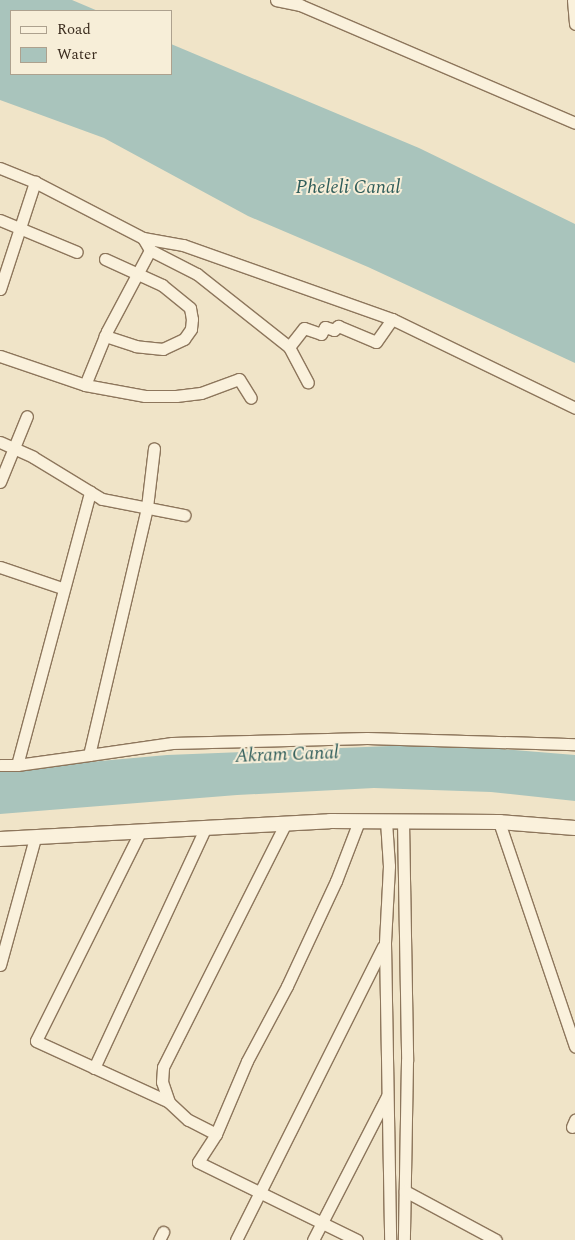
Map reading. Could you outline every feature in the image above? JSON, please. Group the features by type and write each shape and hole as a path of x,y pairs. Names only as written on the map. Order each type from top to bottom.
{"street":[{"path":"276,0 300,4 575,123"},
{"path":"573,0 575,24"},
{"path":"0,168 36,182 143,238 183,245 392,319 575,408"},
{"path":"0,289 36,182"},
{"path":"0,220 77,252"},
{"path":"143,238 150,250 197,274 288,346 308,382"},
{"path":"85,385 106,336 150,250"},
{"path":"105,260 162,285 190,308 191,329 179,344 163,349 136,346 106,336"},
{"path":"288,346 304,328 320,334 325,327 334,330 338,326 376,342 392,319"},
{"path":"0,356 85,385 145,396 176,396 201,393 239,379 251,398"},
{"path":"0,482 27,416"},
{"path":"0,442 102,499 184,514"},
{"path":"89,756 147,507 154,448"},
{"path":"17,765 62,588 90,492"},
{"path":"0,567 62,588"},
{"path":"0,765 17,765 89,756 172,743 367,738 575,744"},
{"path":"386,821 389,866 385,943 390,1240"},
{"path":"403,821 407,1052 404,1240"},
{"path":"169,1102 162,1082 163,1067 286,822"},
{"path":"0,839 286,822 499,822 575,828"},
{"path":"356,1240 322,1221 198,1162 216,1134 247,1062 336,881 360,822"},
{"path":"499,822 575,1046"},
{"path":"94,1068 205,828"},
{"path":"140,832 36,1038 38,1044 169,1102 188,1120 216,1134"},
{"path":"0,966 35,838"},
{"path":"236,1240 258,1191 385,943"},
{"path":"313,1240 388,1095"},
{"path":"405,1191 496,1240"}],"water":[{"name":"Pheleli Canal","path":"0,0 72,0 96,10 10,10 10,75 172,75 172,44 419,148 575,224 575,363 368,267 248,216 104,138 0,100"},
{"name":"Akram Canal","path":"440,744 575,755 575,801 491,792 374,788 237,795 0,814 0,770 167,755"}]}
